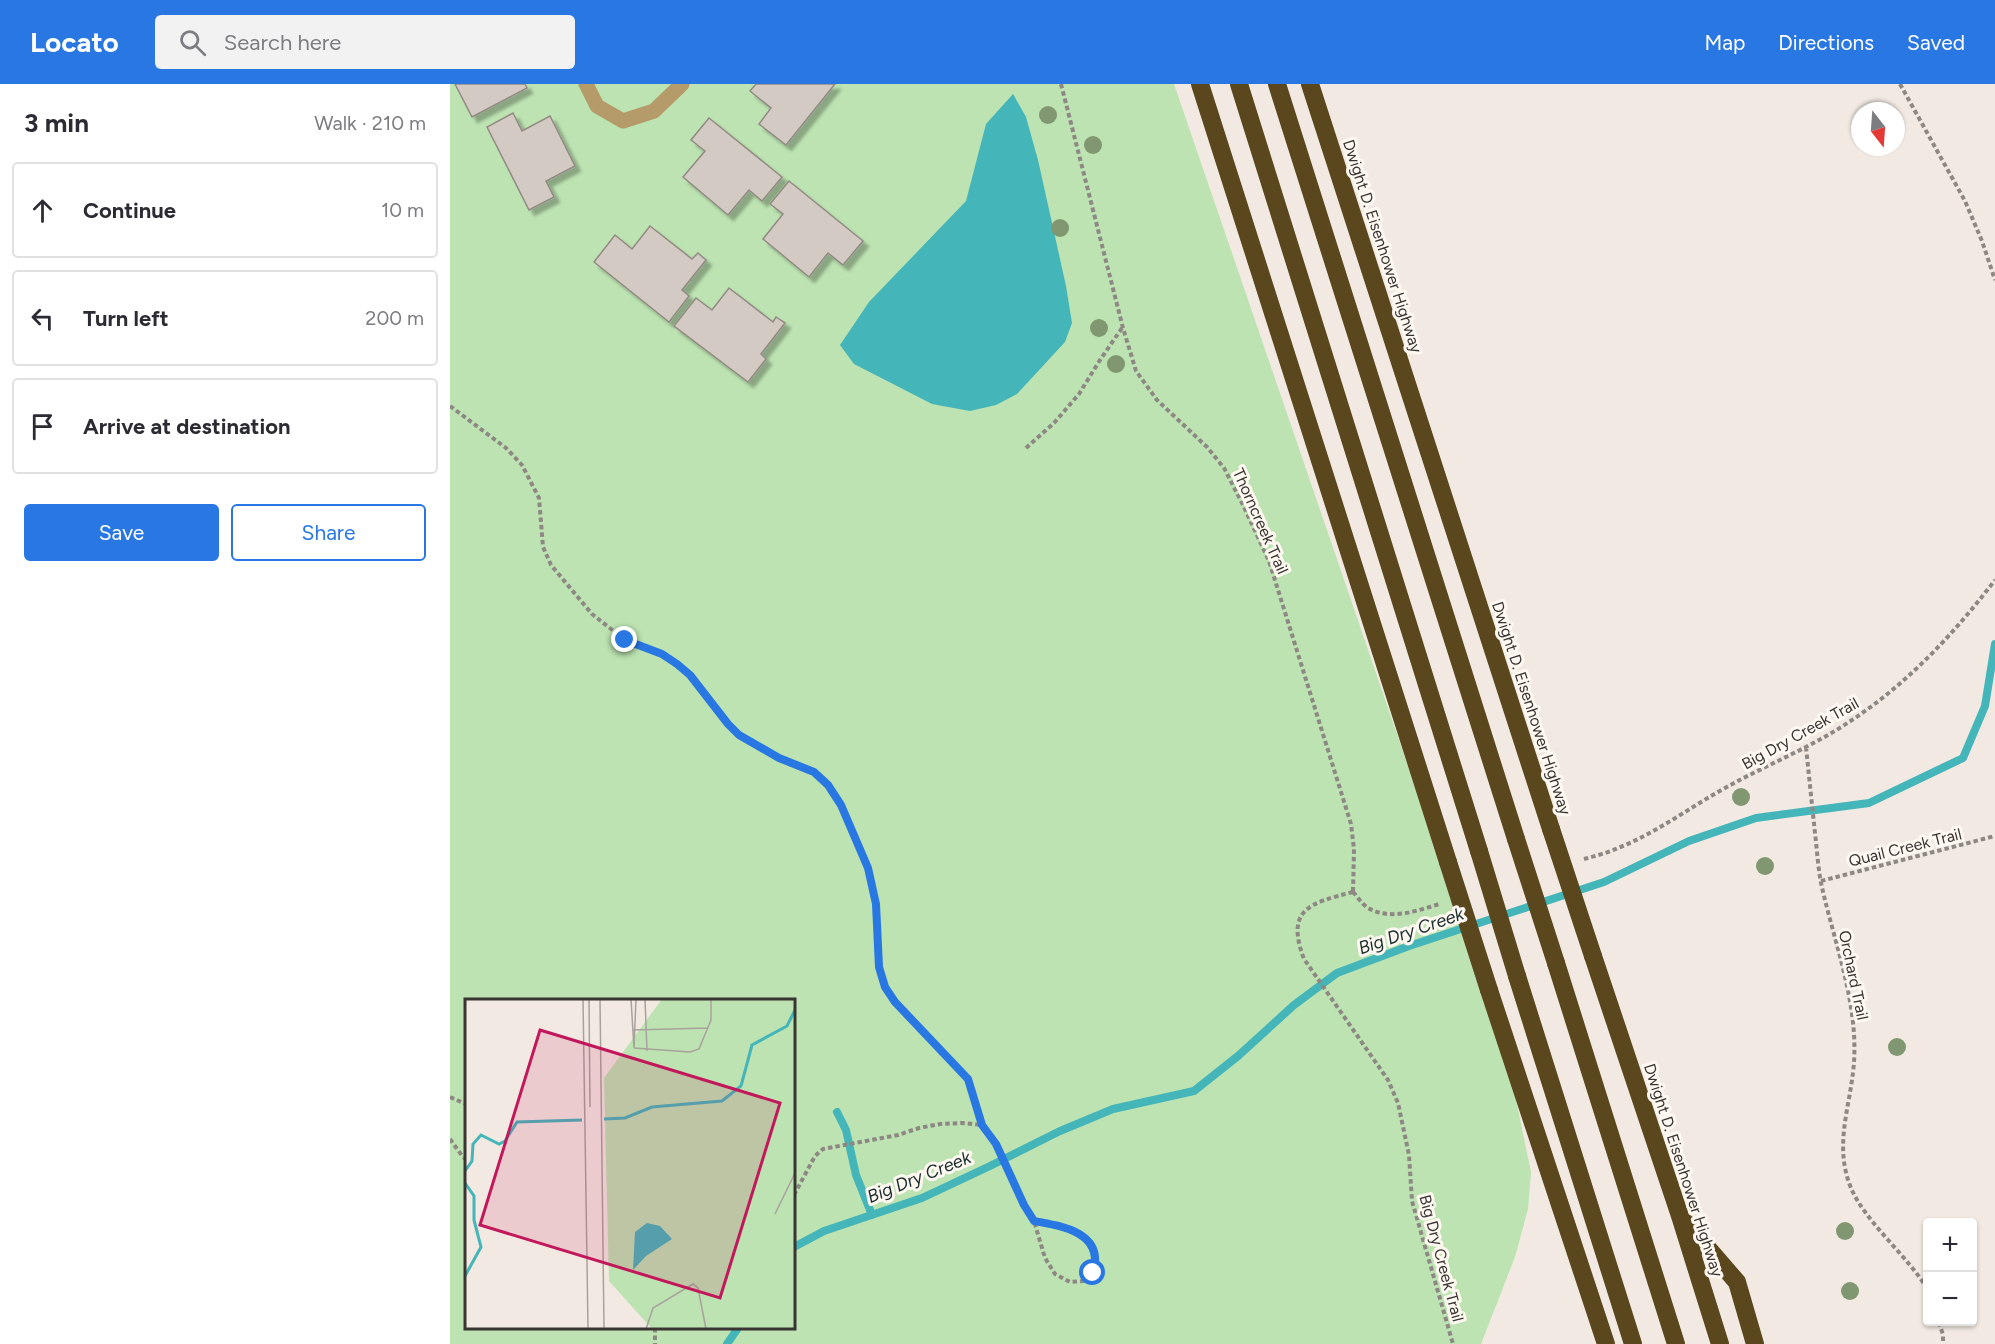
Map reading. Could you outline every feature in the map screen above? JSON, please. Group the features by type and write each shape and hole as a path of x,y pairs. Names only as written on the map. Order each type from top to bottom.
{"highway":[{"path":"1200,84 1489,990 1606,1344"},
{"path":"1239,84 1633,1344"},
{"path":"1277,84 1676,1344"},
{"name":"Dwight D. Eisenhower Highway","path":"1310,84 1720,1344"},
{"path":"1680,1216 1737,1282 1755,1344"}],"street":[{"path":"586,84 597,106 623,121 654,111 682,84"}],"path":[{"name":"Thorncreek Trail","path":"1061,84 1136,371 1157,400 1207,447 1224,468 1269,561 1348,813 1354,849 1353,892 1310,906 1301,915 1297,928 1298,944 1304,959"},
{"path":"1900,84 1965,201 1995,280"},
{"path":"1026,448 1054,423 1079,394 1123,328"},
{"path":"450,406 506,448 522,465 539,498 542,540 551,565 592,614 625,640 662,654 677,664 690,675 739,735 779,758 814,772 828,785 841,805 868,868 876,904 879,967 885,987 895,1002 968,1079 982,1125 996,1144 1034,1221 1045,1258 1055,1274 1070,1282 1083,1281 1093,1273 1097,1261 1096,1253 1089,1242 1068,1227 1034,1221"},
{"name":"Big Dry Creek Trail","path":"1618,849 1726,787 1849,723 1887,696 1933,653 1995,580"},
{"name":"Orchard Trail","path":"1806,747 1821,881 1847,992 1853,1029 1854,1063 1843,1126 1843,1158 1851,1188 1923,1282"},
{"name":"Quail Creek Trail","path":"1821,881 1995,836"},
{"name":"Big Dry Creek Trail","path":"1304,959 1388,1080 1398,1103 1409,1155 1412,1201 1453,1344"},
{"path":"450,1097 465,1104"},
{"path":"795,1193 815,1156 823,1149 940,1124 982,1125"},
{"path":"450,1139 465,1158"},
{"path":"1941,1326 1943,1344"}],"green space":[{"path":"450,84 1174,84 1506,1052 1531,1172 1528,1209 1515,1257 1481,1344 450,1344"}],"water":[{"path":"1013,94 1026,117 1038,160 1072,323 1065,342 1017,394 996,405 970,411 932,404 854,364 840,345 869,302 966,201 986,124"}],"building":[{"path":"455,84 525,84 527,88 472,117"},
{"path":"756,84 835,84 786,145 759,124 771,108 750,91"},
{"path":"513,113 522,131 550,116 575,166 546,181 554,197 529,210 487,127"},
{"path":"709,118 782,177 762,201 749,190 728,215 683,177 705,151 691,140"},
{"path":"789,181 863,241 843,265 828,253 809,277 763,239 783,214 770,204"},
{"path":"650,226 692,259 698,253 706,260 682,290 689,296 669,322 594,262 615,235 632,249"},
{"path":"729,288 773,322 776,317 785,323 761,354 766,359 748,382 674,326 696,298 712,310"}],"waterway":[{"name":"Big Dry Creek","path":"795,1246 824,1231 922,1198 1060,1131 1113,1109 1194,1091 1238,1056 1294,1005 1337,973 1409,946 1604,882 1689,841 1756,818 1869,803 1963,758 1985,706 1995,644"},
{"path":"837,1112 846,1130 856,1175 872,1215"},
{"name":"Big Dry Creek","path":"727,1344 737,1329"}],"route":[{"path":"625,640 662,654 677,664 690,675 739,735 779,758 814,772 828,785 841,805 868,868 876,904 879,967 885,987 895,1002 968,1079 982,1125 996,1144 1024,1205 1034,1221 1068,1227 1089,1242 1096,1253 1097,1261 1093,1273"}]}
